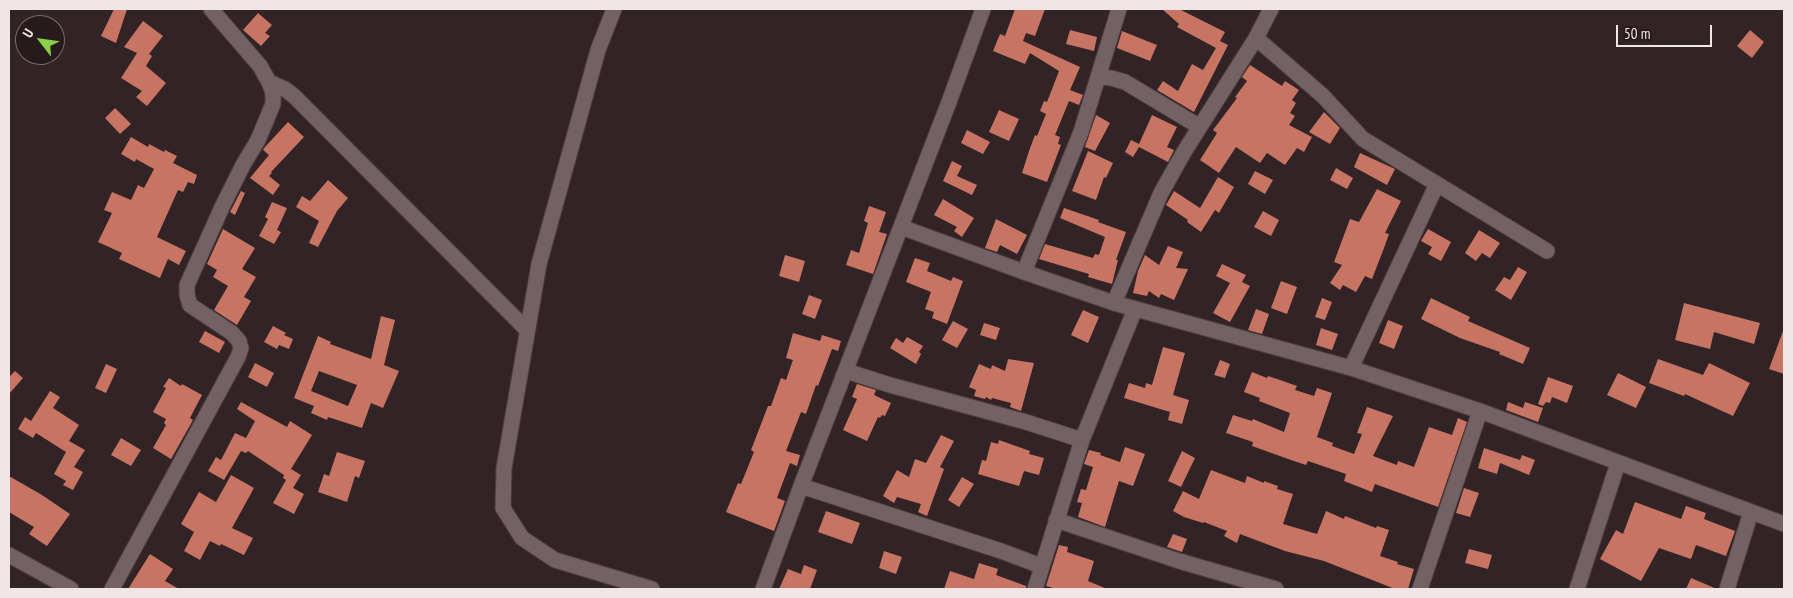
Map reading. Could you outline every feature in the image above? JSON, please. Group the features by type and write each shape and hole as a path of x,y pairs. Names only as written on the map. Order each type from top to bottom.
{"street":[{"path":"112,589 238,357 240,348 239,341 232,333 190,305 187,285 190,274 223,205 258,140 273,104 273,93 270,82 260,66 211,9"},
{"path":"614,9 598,50 539,264 504,468 504,508 522,538 555,560 652,589"},
{"path":"763,589 902,227 983,9"},
{"path":"1024,272 1081,132 1119,9"},
{"path":"1114,303 1146,224 1162,193 1272,9"},
{"path":"1256,38 1323,96 1363,139 1547,251"},
{"path":"1098,77 1125,82 1200,127"},
{"path":"270,82 286,89 294,96 527,330"},
{"path":"1351,368 1437,184"},
{"path":"902,227 1114,303 1351,368 1480,411 1784,524"},
{"path":"1035,589 1082,440 1135,309"},
{"path":"846,371 1026,422 1082,440"},
{"path":"1420,589 1480,411"},
{"path":"1577,589 1618,463"},
{"path":"801,486 1001,551 1041,566"},
{"path":"1727,589 1751,512"},
{"path":"1056,520 1179,561 1276,589"},
{"path":"9,555 71,589"}],"building":[{"path":"114,9 127,9 116,43 101,36"},
{"path":"1015,9 1045,9 1035,36 1026,33 1023,41 1080,67 1070,90 1083,95 1079,105 1069,101 1055,135 1060,137 1058,144 1061,145 1047,182 1022,173 1035,135 1037,136 1046,114 1040,111 1044,101 1047,102 1059,71 1030,53 1025,64 993,51 1000,34 1005,36"},
{"path":"1162,9 1179,9 1225,32 1220,41 1228,45 1194,112 1157,90 1163,81 1178,91 1192,64 1203,70 1216,48 1177,27 1179,24"},
{"path":"258,13 272,25 265,33 270,36 261,46 243,30"},
{"path":"143,21 163,36 149,54 152,56 146,66 166,83 147,106 136,97 142,91 121,78 137,53 124,47"},
{"path":"1070,30 1097,37 1094,51 1066,44"},
{"path":"1750,30 1764,42 1752,58 1737,46"},
{"path":"1122,31 1157,45 1150,61 1117,48"},
{"path":"1250,65 1282,86 1285,81 1299,90 1292,100 1296,103 1290,113 1295,116 1289,125 1312,137 1304,152 1297,148 1285,165 1267,153 1260,163 1236,147 1219,173 1200,160 1217,133 1213,130 1247,81 1242,77"},
{"path":"115,108 131,124 120,134 105,118"},
{"path":"999,110 1019,119 1009,141 989,132"},
{"path":"1324,112 1340,128 1330,144 1309,132"},
{"path":"1096,115 1110,123 1095,151 1085,147"},
{"path":"1152,115 1177,127 1167,147 1174,150 1168,162 1139,147 1133,157 1125,152 1131,140 1139,144"},
{"path":"288,122 304,137 271,172 269,176 280,185 273,195 250,178 269,155 263,150 265,147"},
{"path":"967,130 990,142 983,154 961,143"},
{"path":"131,137 148,147 149,144 177,156 173,163 197,175 194,184 188,182 183,192 178,190 157,237 186,251 179,265 168,259 160,278 119,259 122,253 98,242 112,213 104,210 112,192 131,200 138,185 144,188 154,169 136,159 135,162 121,154"},
{"path":"1088,151 1113,163 1106,178 1104,177 1096,200 1072,191"},
{"path":"1360,153 1395,169 1387,185 1354,167"},
{"path":"952,161 962,166 957,176 977,185 972,195 943,181"},
{"path":"1336,168 1353,178 1347,189 1330,180"},
{"path":"1255,171 1273,180 1265,194 1248,184"},
{"path":"1218,177 1234,187 1219,213 1215,210 1201,232 1187,222 1188,220 1166,205 1174,191 1200,208"},
{"path":"328,180 348,198 337,211 318,247 309,243 319,221 296,207 302,196 310,201"},
{"path":"1377,189 1401,201 1385,233 1389,234 1384,248 1372,279 1365,276 1356,292 1343,285 1340,290 1330,283 1342,265 1334,262 1350,219 1359,222"},
{"path":"241,191 245,193 235,215 230,212"},
{"path":"943,199 974,218 962,237 954,231 957,227 934,215"},
{"path":"272,202 287,208 277,230 281,232 274,244 259,236 268,219 265,217"},
{"path":"869,206 886,212 879,232 887,234 873,274 846,265 851,250 859,253 868,223 864,221"},
{"path":"1064,208 1126,232 1116,260 1118,260 1112,284 1088,277 1089,274 1039,259 1045,244 1093,258 1095,254 1099,255 1105,237 1060,218"},
{"path":"1263,211 1279,220 1271,236 1254,227"},
{"path":"996,219 1027,235 1017,254 1000,245 997,252 985,248"},
{"path":"223,229 255,248 242,269 256,277 244,297 251,301 237,325 214,310 228,286 213,277 217,270 207,264"},
{"path":"1428,229 1451,242 1441,261 1428,254 1432,247 1421,241"},
{"path":"1479,230 1500,243 1490,258 1482,253 1476,261 1465,253"},
{"path":"1168,246 1183,252 1176,268 1188,269 1174,300 1161,294 1159,298 1149,291 1147,296 1133,293 1138,271 1145,255 1159,265"},
{"path":"785,255 805,261 799,282 779,276"},
{"path":"915,258 930,263 927,271 951,281 953,277 963,281 947,324 932,318 934,312 925,309 931,292 906,282"},
{"path":"1222,264 1246,275 1242,282 1250,286 1230,322 1213,313 1230,283 1216,276"},
{"path":"1518,267 1527,272 1511,300 1495,290 1504,277 1510,280"},
{"path":"1281,281 1297,287 1287,314 1271,308"},
{"path":"809,295 822,300 815,319 802,314"},
{"path":"1322,298 1332,302 1325,320 1315,317"},
{"path":"1431,298 1470,317 1468,321 1530,348 1523,364 1499,354 1500,352 1460,338 1421,319"},
{"path":"1684,303 1760,323 1754,344 1714,332 1710,349 1675,340"},
{"path":"1256,309 1269,314 1262,334 1248,330"},
{"path":"1083,310 1099,317 1088,343 1071,335"},
{"path":"381,316 395,320 384,365 399,371 383,408 371,403 362,428 328,417 327,420 311,413 314,406 294,398 318,336 331,342 330,344 371,359","holes":["319,371 357,385 348,406 311,391"]},
{"path":"1388,320 1403,326 1394,349 1379,343"},
{"path":"953,321 968,329 957,348 942,340"},
{"path":"984,323 1000,328 996,340 980,335"},
{"path":"273,326 286,333 284,335 293,339 289,349 279,345 277,349 264,342"},
{"path":"1321,328 1338,334 1332,350 1316,345"},
{"path":"205,331 225,342 219,353 199,342"},
{"path":"1784,331 1784,374 1769,369"},
{"path":"793,333 820,341 822,335 841,341 838,351 832,349 806,414 801,412 786,451 800,455 797,466 790,463 777,498 785,501 774,531 726,512 738,483 741,484 754,452 751,450 768,406 771,406 781,378 786,380 793,360 786,358"},
{"path":"907,337 923,346 919,352 921,354 916,364 890,348 896,338 903,343"},
{"path":"1163,347 1185,353 1173,395 1189,400 1182,424 1168,420 1170,412 1124,398 1129,383 1145,388 1146,383 1152,385"},
{"path":"1008,359 1034,363 1021,411 1010,407 1011,403 974,396 976,390 969,387 979,364 991,369 992,365 1005,371"},
{"path":"1658,359 1703,375 1709,363 1750,383 1733,416 1685,394 1684,396 1649,383"},
{"path":"1220,360 1230,364 1225,378 1214,375"},
{"path":"255,363 274,373 267,387 248,377"},
{"path":"106,364 117,369 106,393 95,388"},
{"path":"15,371 23,378 9,394 9,377"},
{"path":"1252,372 1297,386 1295,390 1314,396 1317,388 1332,393 1317,437 1333,443 1332,446 1354,454 1362,434 1357,433 1367,407 1393,416 1373,456 1397,465 1398,461 1414,467 1429,427 1452,435 1458,418 1467,422 1438,507 1375,484 1372,492 1344,481 1346,474 1308,461 1306,465 1291,460 1252,446 1253,442 1226,433 1233,415 1252,421 1253,419 1284,432 1290,413 1259,401 1260,398 1244,392"},
{"path":"1618,373 1646,387 1636,408 1607,395"},
{"path":"1548,377 1573,386 1567,403 1552,397 1550,403 1546,402 1543,406 1538,404"},
{"path":"169,378 181,386 182,384 202,395 190,418 193,420 171,459 153,448 166,425 164,423 166,419 153,412 166,388 163,387"},
{"path":"857,384 876,390 874,395 891,403 885,416 878,417 867,441 843,430 857,399 852,397"},
{"path":"50,391 60,397 53,408 79,425 69,441 85,450 74,467 83,472 73,490 63,485 66,481 54,474 66,452 36,433 33,438 18,429 25,417 31,421"},
{"path":"241,402 287,427 290,421 312,435 291,469 301,475 293,488 304,494 294,514 273,503 286,480 283,478 284,475 248,451 246,453 241,451 224,480 208,471 216,457 221,460 235,433 246,438 255,421 237,409"},
{"path":"1508,402 1523,408 1525,402 1543,408 1538,422 1506,410"},
{"path":"941,435 954,441 940,467 944,469 927,516 918,512 921,504 897,497 894,503 883,496 897,470 909,477 915,459 926,463"},
{"path":"121,438 141,450 131,466 111,455"},
{"path":"999,440 1030,451 1029,454 1044,458 1039,475 1024,471 1019,486 978,474 982,460 986,461 991,442 998,444"},
{"path":"1125,447 1145,454 1133,486 1119,481 1105,527 1078,517 1082,503 1077,502 1081,489 1086,490 1093,467 1084,464 1089,450 1101,453 1100,455 1120,462"},
{"path":"1484,448 1520,460 1522,455 1535,460 1529,475 1500,463 1497,474 1478,468"},
{"path":"1182,451 1195,458 1181,487 1168,481"},
{"path":"337,452 365,461 359,478 355,476 347,502 318,492 324,474 329,476"},
{"path":"1211,470 1245,483 1247,476 1278,486 1277,489 1293,494 1283,524 1317,534 1326,511 1344,519 1345,516 1376,528 1377,526 1389,530 1380,556 1414,569 1408,589 1395,589 1324,561 1285,551 1240,534 1237,543 1224,536 1227,531 1184,517 1173,511 1183,491 1199,499"},
{"path":"231,475 254,488 232,528 253,538 244,555 210,541 200,560 184,551 194,532 181,524 199,492 216,502"},
{"path":"9,476 70,514 47,546 29,534 34,527 9,512"},
{"path":"962,477 974,484 959,507 948,500"},
{"path":"1464,488 1479,493 1470,517 1456,513"},
{"path":"1635,502 1681,519 1686,506 1706,513 1704,519 1735,531 1726,556 1696,545 1691,559 1659,548 1641,581 1600,559 1616,530 1623,534"},
{"path":"826,511 860,523 852,544 818,532"},
{"path":"1173,534 1187,539 1182,552 1167,547"},
{"path":"1059,545 1068,547 1067,552 1094,561 1088,581 1107,589 1057,589 1046,586"},
{"path":"1469,549 1492,555 1488,569 1465,563"},
{"path":"884,551 902,557 896,574 879,568"},
{"path":"150,554 173,569 165,581 179,589 128,589"},
{"path":"979,563 998,569 996,575 1026,586 1026,589 944,589 950,571 974,579"},
{"path":"804,565 817,570 810,589 779,589 788,569 801,574"},
{"path":"1691,578 1717,589 1686,589"}]}
